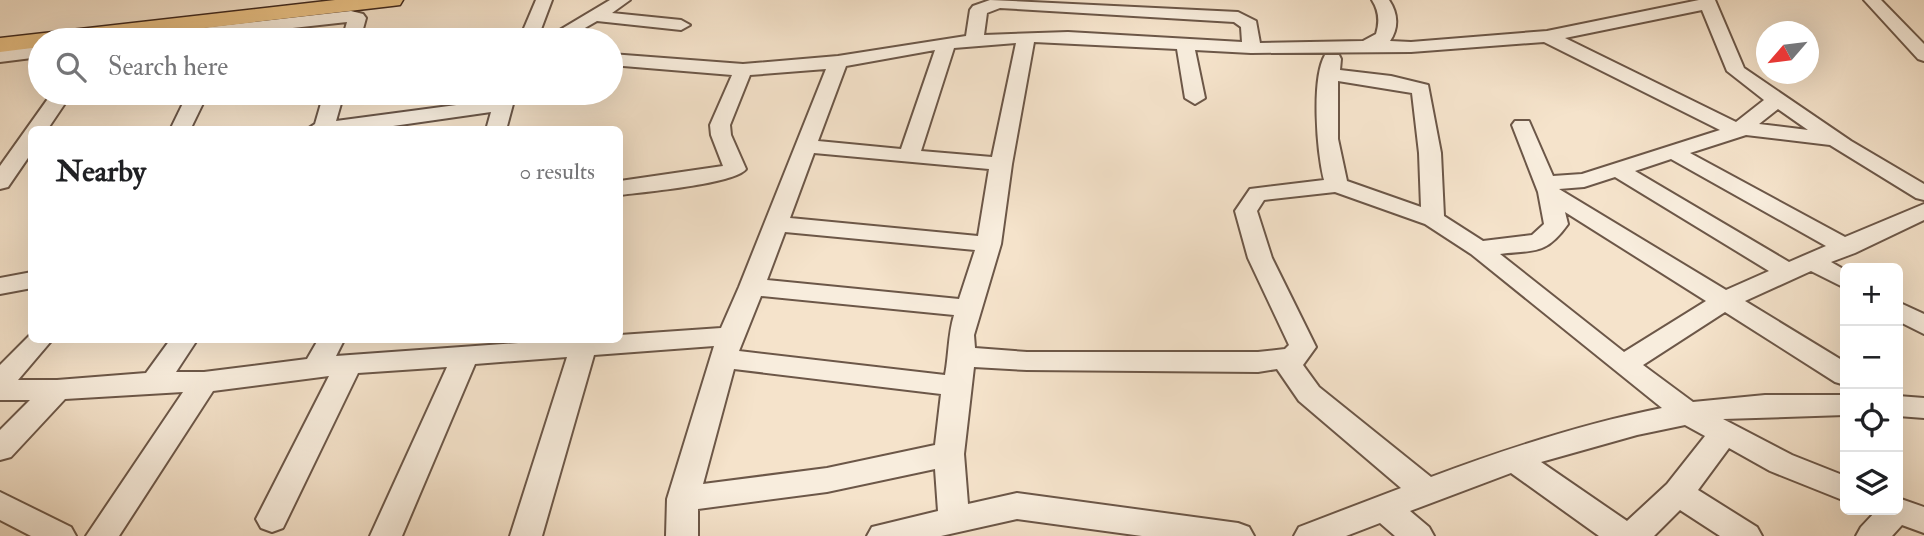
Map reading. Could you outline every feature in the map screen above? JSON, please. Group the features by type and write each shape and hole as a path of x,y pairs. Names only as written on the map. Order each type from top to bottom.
{"main road":[{"path":"95,28 343,2 392,0"},
{"path":"136,28 343,2"},
{"path":"0,38 28,35"},
{"path":"0,45 28,41"}],"street":[{"path":"533,28 544,0"},
{"path":"574,28 622,0"},
{"path":"1367,46 1379,42 1387,30 1386,9 1380,0"},
{"path":"1872,0 1924,55"},
{"path":"623,60 743,70 838,62 947,43 1026,37 1251,48 1411,47 1547,36 1708,2 1730,66 1836,140 1924,193"},
{"path":"974,40 979,9 998,3 1238,16 1250,26 1251,48"},
{"path":"271,28 351,16 357,18 354,28"},
{"path":"595,16 681,24"},
{"path":"1547,36 1740,129 1836,140"},
{"path":"954,520 949,454 956,386 962,358 961,335 989,244 1001,164 1026,37"},
{"path":"909,156 947,43"},
{"path":"1185,44 1195,98"},
{"path":"1334,48 1329,74 1328,162 1337,185"},
{"path":"0,56 28,53"},
{"path":"682,536 683,499 726,347 752,287 838,62"},
{"path":"623,188 717,175 735,169 721,135 720,125 743,70"},
{"path":"1329,74 1421,89 1430,153 1433,219"},
{"path":"1547,187 1618,170 1740,129 1776,100"},
{"path":"39,126 54,105"},
{"path":"182,126 192,105"},
{"path":"322,126 330,105"},
{"path":"339,126 467,105"},
{"path":"497,126 502,105"},
{"path":"1479,249 1524,245 1547,237 1556,224 1547,187 1522,125"},
{"path":"2,177 28,141"},
{"path":"804,146 1001,164"},
{"path":"1673,152 1847,248"},
{"path":"1618,170 1789,273"},
{"path":"2,177 28,171"},
{"path":"962,358 1027,362 1258,362 1293,358 1303,347 1253,241 1246,211 1258,194 1337,185 1433,219 1479,249 1623,365 1688,413 1781,463 1840,487"},
{"path":"1547,187 1840,372"},
{"path":"1623,365 1724,300 1847,248 1924,211"},
{"path":"776,224 989,244"},
{"path":"1813,262 1840,277"},
{"path":"0,286 28,282"},
{"path":"752,287 968,308"},
{"path":"1903,313 1924,325"},
{"path":"0,382 36,343"},
{"path":"154,382 182,343"},
{"path":"316,367 329,343"},
{"path":"0,390 57,390 154,382 204,382 348,365 408,350 466,355 543,344 726,347 956,386"},
{"path":"526,536 584,345"},
{"path":"386,536 466,355"},
{"path":"1284,359 1308,394 1426,491"},
{"path":"272,519 348,365"},
{"path":"102,536 204,382"},
{"path":"0,449 57,390"},
{"path":"1310,536 1514,459 1642,423 1688,413 1799,404 1840,405"},
{"path":"1903,406 1924,408"},
{"path":"1633,536 1678,493 1723,434"},
{"path":"683,499 827,480 949,454"},
{"path":"1514,459 1623,536"},
{"path":"1678,493 1746,536"},
{"path":"0,505 60,536"},
{"path":"883,536 1017,506 1238,536"},
{"path":"1384,508 1418,536"},
{"path":"1903,512 1924,520"},
{"path":"1872,536 1892,515"}]}
